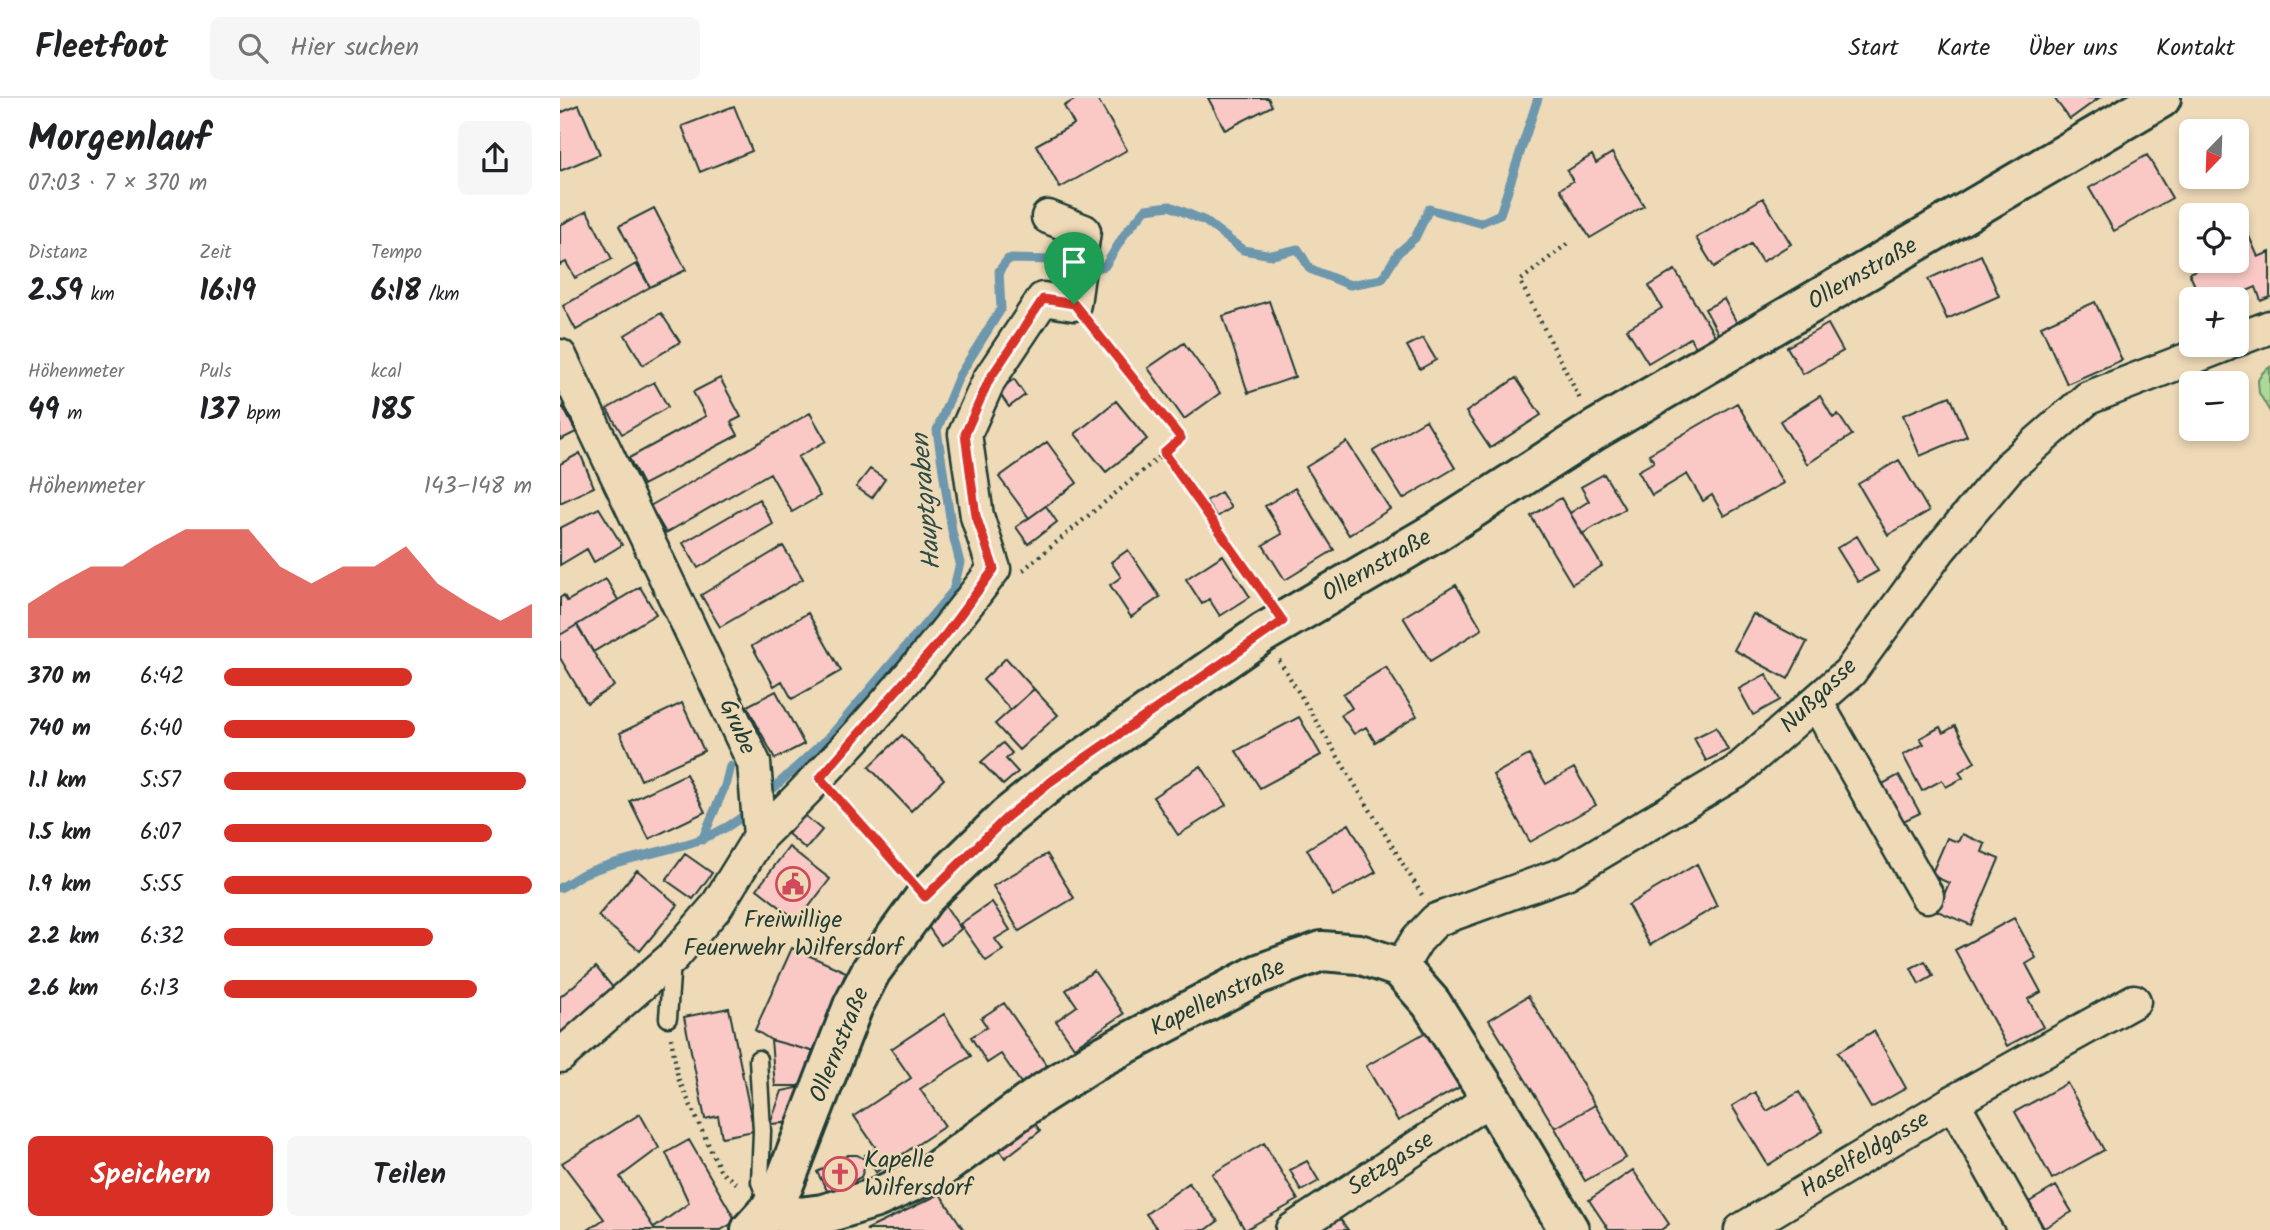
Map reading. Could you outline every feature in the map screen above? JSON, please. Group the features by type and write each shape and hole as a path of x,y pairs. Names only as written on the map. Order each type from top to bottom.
{"street":[{"name":"Ollernstraße","path":"761,1220 784,1184 853,1006 871,971 925,897 1007,817 1050,782 1273,627 1436,531 1595,430 2161,98"},
{"path":"560,1056 673,957 716,906 759,827 820,778 946,634 994,569 976,516 965,434 989,380 1043,299 1075,297 1084,231 1048,217"},
{"path":"2249,335 2270,327"},
{"name":"Grube","path":"560,356 754,763 759,827"},
{"name":"Nußgasse","path":"1400,968 1417,940 1436,920 1566,873 1736,772 1850,672 1939,550 2008,468 2088,398 2194,357"},
{"path":"1816,702 1927,896"},
{"name":"Kapellenstraße","path":"761,1220 823,1214 876,1198 936,1171 1040,1096 1097,1059 1259,974 1322,951 1359,954 1400,968 1431,1003 1569,1230"},
{"name":"Haselfeldgasse","path":"1741,1230 1953,1102 2134,1001"},
{"name":"Setzgasse","path":"1292,1230 1491,1098"},
{"name":"Haselfeldgasse","path":"1953,1102 2025,1230"}],"lane":[{"path":"668,1018 673,957"},
{"path":"758,1059 762,1131 761,1220"}],"path":[{"path":"1566,244 1520,281 1595,430"},
{"path":"994,569 1024,570 1181,438 1075,297"},
{"path":"1164,453 1273,627 1416,885"},
{"path":"820,778 925,897"},
{"path":"668,1018 678,1078 721,1172 761,1220"}],"green space":[{"path":"2270,367 2270,412 2259,393 2258,380"}],"building":[{"path":"1078,98 1097,98 1127,150 1060,188 1036,145 1074,124 1064,106"},
{"path":"1208,98 1268,98 1272,106 1225,130"},
{"path":"2054,98 2099,98 2070,119"},
{"path":"579,105 600,154 560,171 560,113"},
{"path":"734,106 752,151 700,172 682,126"},
{"path":"1612,153 1644,206 1590,238 1560,189 1573,181 1567,171 1592,155 1596,163"},
{"path":"2147,155 2172,198 2114,231 2089,188"},
{"path":"1763,198 1791,244 1762,262 1751,244 1714,267 1696,238"},
{"path":"654,208 686,270 650,287 619,226"},
{"path":"587,211 612,259 575,278 566,262 560,265 560,225"},
{"path":"2249,236 2258,257 2270,252 2270,297 2261,301 2256,287 2249,290 2249,287 2195,287 2189,273 2249,273"},
{"path":"1981,255 1999,296 1947,319 1928,279"},
{"path":"636,264 650,287 576,330 563,306"},
{"path":"1675,270 1717,339 1698,350 1690,338 1648,363 1627,329 1662,308 1649,286"},
{"path":"1724,299 1738,325 1719,335 1705,309"},
{"path":"1269,301 1295,377 1248,393 1223,316"},
{"path":"2095,302 2122,360 2067,384 2041,326"},
{"path":"661,313 680,342 643,365 625,335"},
{"path":"1828,324 1843,351 1803,374 1787,347"},
{"path":"1423,338 1436,360 1420,369 1407,346"},
{"path":"1184,343 1220,393 1184,419 1148,368"},
{"path":"720,378 741,417 731,422 738,435 643,485 629,458 706,416 693,392"},
{"path":"1516,378 1541,415 1490,448 1466,412"},
{"path":"1014,379 1025,395 1009,407 998,391"},
{"path":"654,382 668,407 622,434 607,409"},
{"path":"1820,396 1833,418 1838,414 1852,435 1807,464 1780,421"},
{"path":"1950,396 1967,436 1920,456 1903,415"},
{"path":"1116,401 1147,439 1106,472 1075,434"},
{"path":"1737,403 1783,483 1724,516 1712,495 1703,501 1687,474 1652,495 1638,471 1654,462 1649,454"},
{"path":"563,407 576,432 560,440 560,409"},
{"path":"810,413 826,441 798,457 820,496 792,512 770,473 666,533 650,506"},
{"path":"1426,420 1455,468 1403,499 1373,451"},
{"path":"1047,442 1077,483 1029,518 999,477"},
{"path":"1347,442 1390,509 1349,535 1306,467"},
{"path":"580,453 594,487 560,503 560,464"},
{"path":"1899,460 1929,511 1888,535 1858,484"},
{"path":"870,469 885,479 872,498 856,487"},
{"path":"1604,474 1625,509 1582,534 1570,513 1589,501 1581,487"},
{"path":"1295,488 1334,550 1285,580 1263,545 1282,534 1265,506"},
{"path":"1221,492 1231,508 1217,517 1206,501"},
{"path":"1561,498 1602,566 1572,584 1531,516"},
{"path":"759,499 773,524 698,568 683,543"},
{"path":"1046,506 1057,522 1028,544 1016,527"},
{"path":"599,508 622,545 594,562 587,549 560,565 560,528"},
{"path":"1857,536 1878,571 1858,582 1837,548"},
{"path":"783,546 803,579 720,627 701,595"},
{"path":"1128,550 1160,597 1131,617 1110,585 1121,577 1111,562"},
{"path":"1223,555 1250,597 1220,616 1209,599 1202,604 1186,579"},
{"path":"606,579 618,600 560,635 560,598 564,595 567,601"},
{"path":"1456,585 1482,629 1430,661 1403,617"},
{"path":"640,587 656,614 593,652 577,625"},
{"path":"808,613 841,671 792,699 782,681 774,686 752,646"},
{"path":"1753,614 1807,642 1788,679 1734,650"},
{"path":"577,625 614,686 587,703 560,658 560,635"},
{"path":"1006,658 1034,689 1011,710 983,680"},
{"path":"1386,667 1417,716 1375,742 1366,727 1354,734 1341,715 1352,708 1343,694"},
{"path":"1766,674 1780,700 1753,715 1739,689"},
{"path":"1034,689 1058,715 1019,750 995,724"},
{"path":"776,691 804,744 775,759 747,706"},
{"path":"682,703 704,751 641,780 620,733"},
{"path":"1299,717 1321,755 1260,788 1236,751"},
{"path":"1955,726 1975,762 1959,772 1963,778 1946,787 1942,780 1922,791 1903,755 1924,744 1920,738 1940,727 1943,733"},
{"path":"1716,727 1728,750 1706,761 1694,738"},
{"path":"902,735 944,779 911,811 869,767"},
{"path":"1003,743 1012,753 1006,759 1018,772 1003,785 981,762"},
{"path":"1529,755 1546,784 1574,768 1596,805 1530,842 1493,775"},
{"path":"1201,766 1226,805 1178,835 1153,797"},
{"path":"686,774 705,812 649,839 630,801"},
{"path":"1899,775 1920,813 1895,825 1875,788"},
{"path":"804,815 822,830 806,849 788,834"},
{"path":"1349,824 1376,872 1333,896 1307,849"},
{"path":"1962,834 1985,844 1982,852 1999,859 1971,925 1937,911 1949,883 1931,875 1947,838 1958,842"},
{"name":"Freiwillige Feuerwehr Wilfersdorf","path":"789,847 830,879 798,921 757,889"},
{"path":"685,854 712,873 693,899 666,880"},
{"path":"1047,854 1074,898 1019,931 993,886"},
{"path":"1697,864 1717,906 1650,945 1628,905"},
{"path":"637,870 678,905 640,951 598,916"},
{"path":"992,902 1010,930 995,939 1003,950 986,961 960,924"},
{"path":"945,905 961,929 941,945 927,925"},
{"path":"2014,918 2036,958 2026,964 2041,992 2028,999 2043,1027 2007,1046 1955,950"},
{"path":"792,948 846,972 815,1052 771,1040 755,1030"},
{"path":"1925,961 1933,976 1919,984 1911,968"},
{"path":"596,967 615,990 560,1034 560,997"},
{"path":"1094,971 1124,1014 1074,1047 1056,1021 1077,1006 1066,990"},
{"path":"1528,996 1595,1105 1555,1128 1489,1020"},
{"path":"1004,1003 1049,1069 1023,1086 1001,1054 987,1063 971,1037 987,1027 981,1018"},
{"path":"729,1008 754,1131 722,1137 718,1116 705,1119 684,1017"},
{"path":"944,1014 971,1056 920,1089 945,1126 876,1172 865,1155 876,1148 854,1116 911,1078 891,1049"},
{"path":"1428,1031 1460,1087 1398,1121 1366,1066"},
{"path":"1874,1031 1906,1088 1871,1108 1838,1052"},
{"path":"771,1040 815,1052 806,1086 775,1086"},
{"path":"2067,1083 2104,1150 2052,1179 2015,1112"},
{"path":"806,1086 794,1122 770,1124 782,1091"},
{"path":"1755,1092 1767,1111 1799,1092 1823,1131 1768,1165 1732,1106"},
{"path":"1595,1105 1626,1158 1585,1181 1555,1128"},
{"path":"640,1114 659,1148 620,1177 654,1228 689,1203 666,1153 689,1140 736,1221 721,1230 588,1230 604,1219 562,1163"},
{"path":"1032,1119 1040,1131 1005,1158 997,1146"},
{"path":"1264,1143 1298,1200 1245,1230 1212,1174"},
{"name":"Kapelle Wilfersdorf","path":"848,1155 857,1155 866,1160 861,1177 829,1194 817,1172"},
{"path":"1307,1161 1319,1181 1301,1191 1290,1170"},
{"path":"1633,1170 1669,1224 1661,1230 1609,1230 1589,1200"},
{"path":"1189,1183 1218,1221 1206,1230 1158,1230 1146,1214"},
{"path":"2056,1186 2072,1212 2044,1228 2029,1202"},
{"path":"940,1194 964,1230 866,1230"},
{"path":"1336,1213 1348,1230 1317,1230"}],"waterway":[{"name":"Hauptgraben","path":"763,798 833,733 953,591 960,563 952,531 937,430 959,376 1001,309 999,271 1008,259 1057,260 1083,271 1105,266 1126,232 1146,209 1170,206 1205,221 1243,250 1272,255 1298,249 1310,269 1350,285 1382,279 1398,253 1415,238 1429,209 1480,223 1500,214 1538,98"},
{"path":"702,840 725,786 730,766"},
{"name":"Hauptgraben","path":"560,888 583,874 604,866 670,849 713,834 750,810"}],"place":[{"name":"Freiwillige Feuerwehr Wilfersdorf","path":"793,884"},
{"name":"Kapelle Wilfersdorf","path":"840,1174"}],"route":[{"path":"1043,299 1074,304 1181,438 1164,453 1283,621 1050,782 1007,817 925,897 820,778 946,634 994,569 976,516 965,434 989,380 1043,299"}]}
